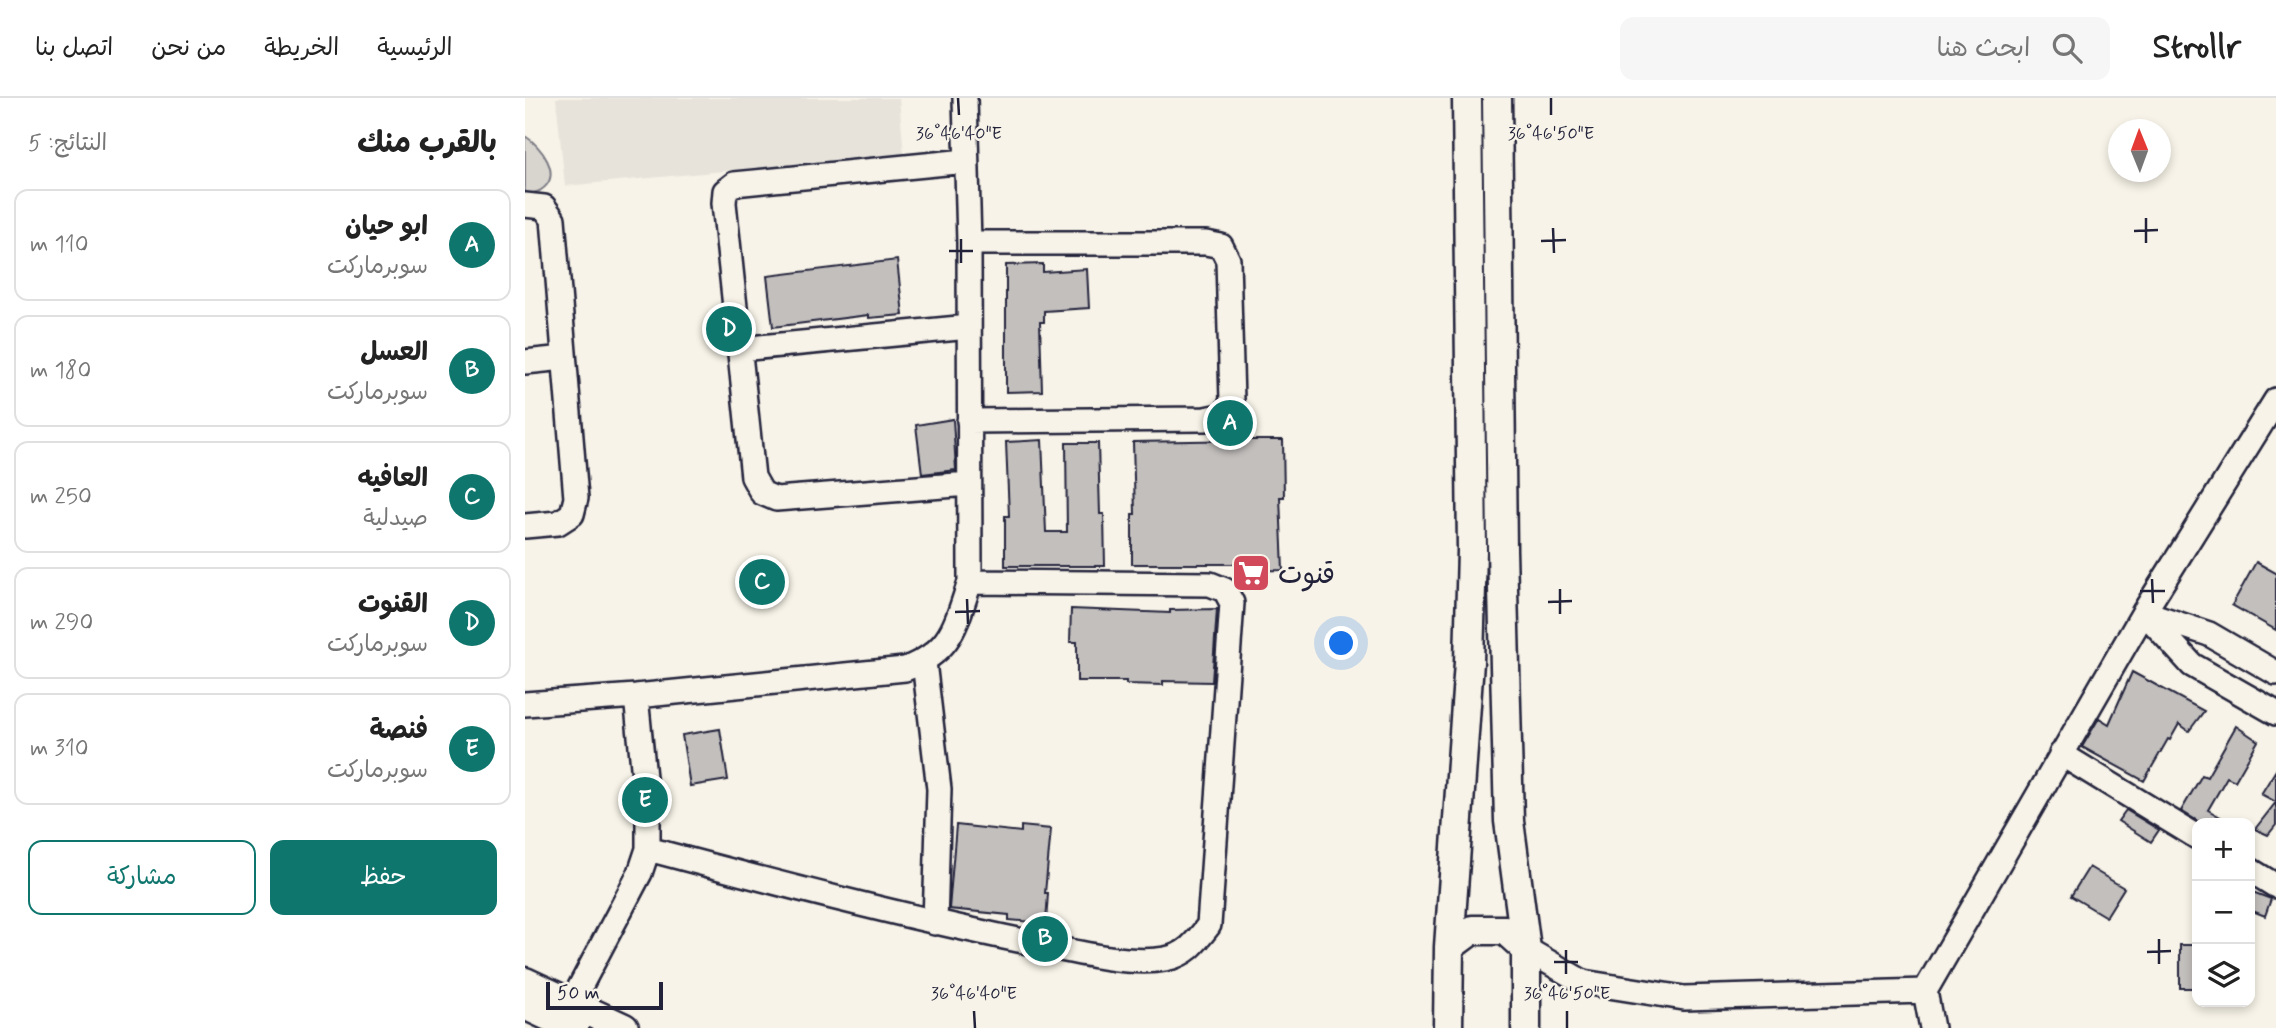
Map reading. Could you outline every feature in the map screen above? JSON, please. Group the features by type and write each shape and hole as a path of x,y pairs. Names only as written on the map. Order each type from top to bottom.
{"main road":[{"path":"1448,1028 1448,947 1469,662 1472,550 1467,98"},
{"path":"1497,98 1502,550 1509,821 1526,949 1527,1028"},
{"path":"1448,947 1472,930 1504,930 1526,949"},
{"path":"525,982 573,1016"},
{"path":"525,1005 624,1028"}],"street":[{"path":"525,704 636,696 905,669 924,662 940,650 954,629 970,582 969,243 965,98"},
{"path":"966,161 734,184 725,191 724,203 753,477 762,493 776,499 969,484"},
{"path":"525,205 544,207 553,219 576,498 572,514 558,523 525,526"},
{"path":"969,243 1206,243 1221,246 1228,260 1233,401 1225,415 1205,419 969,421"},
{"path":"739,349 969,327"},
{"path":"525,362 565,358"},
{"path":"1932,1028 1925,990 2144,612 2276,400"},
{"path":"647,849 935,923 1129,960 1164,959 1188,951 1209,925 1232,603 1225,590 1210,584 970,582"},
{"path":"2144,612 2209,634 2276,673"},
{"path":"2144,612 2192,665 2276,713"},
{"path":"924,662 939,789 935,923"},
{"path":"573,1016 640,873 647,849 649,818 636,696"},
{"path":"2061,754 2192,835"},
{"path":"2255,873 2276,886"},
{"path":"1526,949 1583,982 1684,998 1925,990"}],"shaded area":[{"path":"556,98 899,98 904,154 565,186"},
{"path":"525,136 543,153 550,176 548,184 541,190 525,195"}],"building":[{"path":"897,260 903,315 869,318 869,315 773,327 767,276"},
{"path":"1043,264 1043,272 1087,269 1089,308 1044,311 1044,322 1040,322 1042,391 1006,392 1006,265"},
{"path":"953,419 956,470 922,474 916,425"},
{"path":"1042,440 1046,532 1067,532 1066,443 1098,443 1105,566 1005,566 1005,516 1009,516 1006,442"},
{"path":"1283,440 1284,497 1280,497 1283,570 1247,571 1246,564 1132,564 1132,514 1135,514 1133,442"},
{"path":"2256,562 2276,573 2276,630 2232,605"},
{"path":"1071,609 1170,613 1170,610 1217,609 1212,682 1163,681 1163,685 1126,684 1126,681 1077,681 1077,642 1070,642"},
{"path":"2132,672 2204,711 2189,731 2179,724 2144,781 2082,747 2099,718 2109,724"},
{"path":"2236,726 2258,741 2235,781 2227,777 2208,810 2222,818 2193,818 2181,811 2202,775 2207,777"},
{"path":"720,729 728,780 690,786 682,735"},
{"path":"2276,770 2276,802 2261,794"},
{"path":"2276,802 2276,825 2268,835 2255,829"},
{"path":"2126,810 2159,830 2151,842 2118,821"},
{"path":"956,825 1021,832 1021,826 1051,829 1045,893 1048,893 1046,923 1009,920 1009,915 949,909"},
{"path":"2089,867 2124,888 2106,917 2071,896"},
{"path":"2255,893 2271,899 2265,916 2255,912"},
{"path":"2180,945 2192,945 2192,988 2180,988"}],"place":[{"name":"القنوت","path":"729,329"},
{"name":"ابو حيان","path":"1230,423"},
{"name":"قنوت","path":"1251,573"},
{"name":"العافيه","path":"762,582"},
{"name":"فنصة","path":"645,800"},
{"name":"العسل","path":"1045,939"}]}
